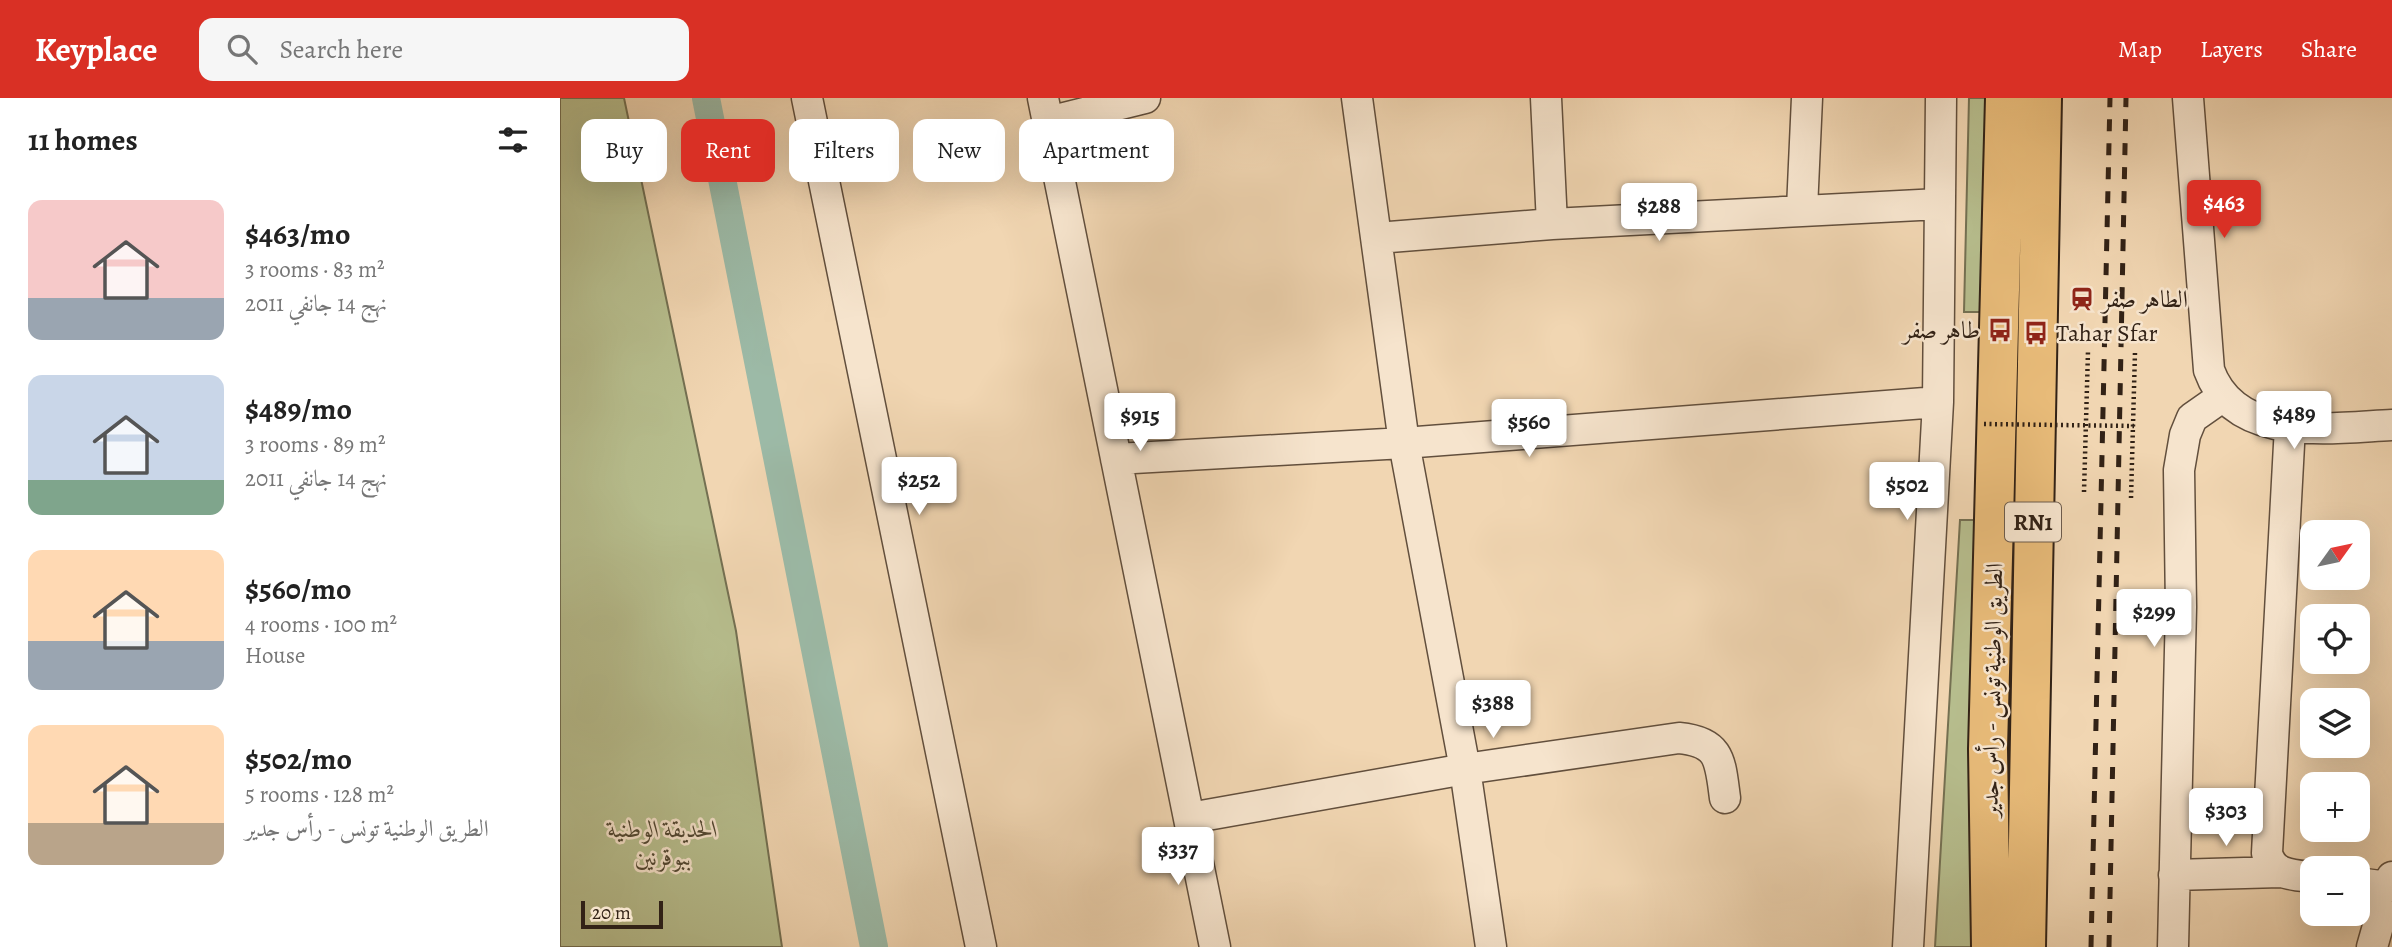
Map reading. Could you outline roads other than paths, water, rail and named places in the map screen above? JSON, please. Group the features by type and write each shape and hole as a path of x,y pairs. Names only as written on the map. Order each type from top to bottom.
{"highway":[{"name":"الطريق الوطنية تونس - رأس جدير","path":"1991,947 1988,749 2005,98"},
{"name":"الطريق الوطنية تونس - رأس جدير","path":"2026,947 2042,98"}],"street":[{"path":"807,98 981,947"},
{"path":"1145,98 1046,110 1215,947"},
{"path":"1357,98 1404,443 1465,769 1491,947"},
{"path":"1546,98 1552,225"},
{"path":"1802,209 1807,98"},
{"path":"1908,947 1938,402 1941,98"},
{"path":"2188,98 2209,370 2222,397 2233,407 2256,420 2290,426 2392,425"},
{"path":"1377,238 1802,209 1939,204"},
{"path":"2173,947 2180,607 2179,470 2185,435 2192,418 2222,397"},
{"path":"1116,459 1404,443 1938,402"},
{"path":"2280,872 2269,859 2267,840 2290,426"},
{"path":"1190,818 1465,769 1687,739 1702,741 1712,747 1721,767 1725,798"},
{"path":"2174,875 2280,872 2300,875"},
{"path":"2370,883 2390,882 2372,947"}],"waterway":[{"path":"706,98 874,947"}],"railway":[{"path":"2091,947 2110,98"},
{"path":"2109,947 2126,98"}],"place":[{"name":"الطاهر صفر","path":"2082,299"},
{"name":"طاهر صفر","path":"2000,330"},
{"name":"Tahar Sfar","path":"2036,333"}],"park label":[{"name":"الحديقة الوطنية ببوقرنين","path":"663,843"}]}
